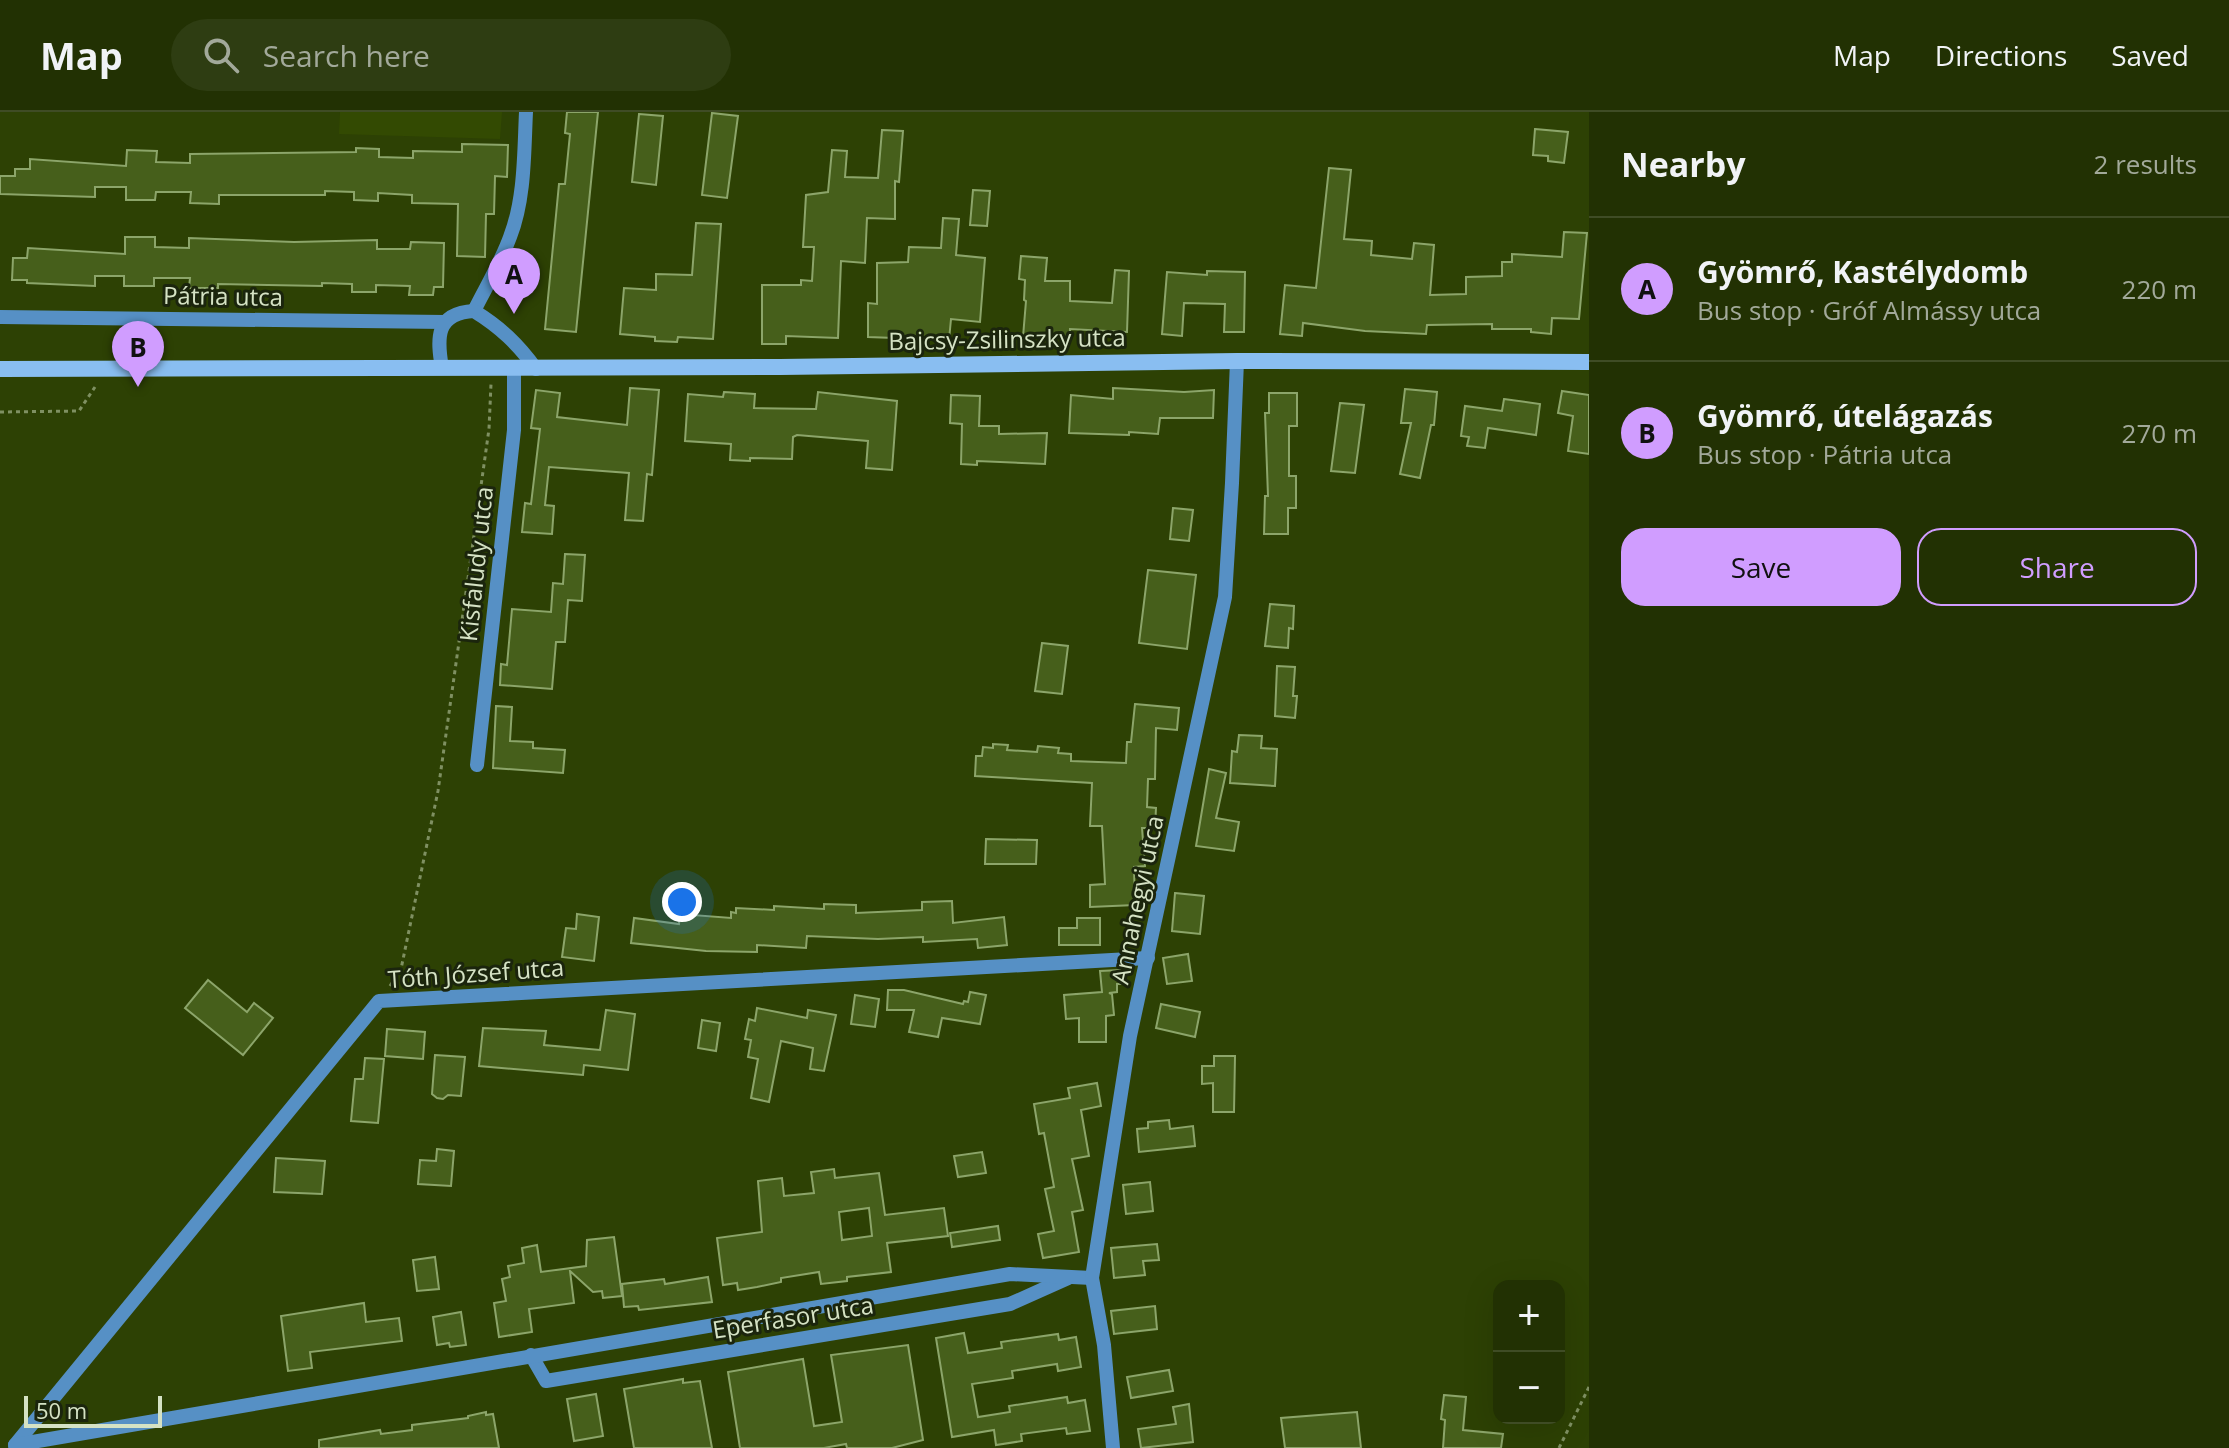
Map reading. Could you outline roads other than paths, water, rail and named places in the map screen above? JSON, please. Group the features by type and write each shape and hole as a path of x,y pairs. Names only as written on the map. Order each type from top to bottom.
{"main road":[{"name":"Bajcsy-Zsilinszky utca","path":"0,369 536,369 1237,361 1589,362"}],"street":[{"path":"474,311 510,237 515,219 524,163 526,112"},
{"path":"433,369 437,339 445,322 474,311 498,326 536,369"},
{"name":"Pátria utca","path":"0,317 445,322"},
{"name":"Annahegyi utca","path":"1113,1448 1104,1345 1092,1278 1130,1036 1225,597 1237,361"},
{"name":"Kisfaludy utca","path":"477,765 514,430 514,369"},
{"name":"Tóth József utca","path":"15,1445 379,1001 1148,958"},
{"name":"Eperfasor utca","path":"15,1445 1010,1274 1092,1278"},
{"name":"Eperfasor utca","path":"531,1355 546,1381 1010,1304 1072,1276"}],"place":[{"name":"Gyömrő, Kastélydomb","path":"514,314"},
{"name":"Gyömrő, útelágazás","path":"138,387"}]}
